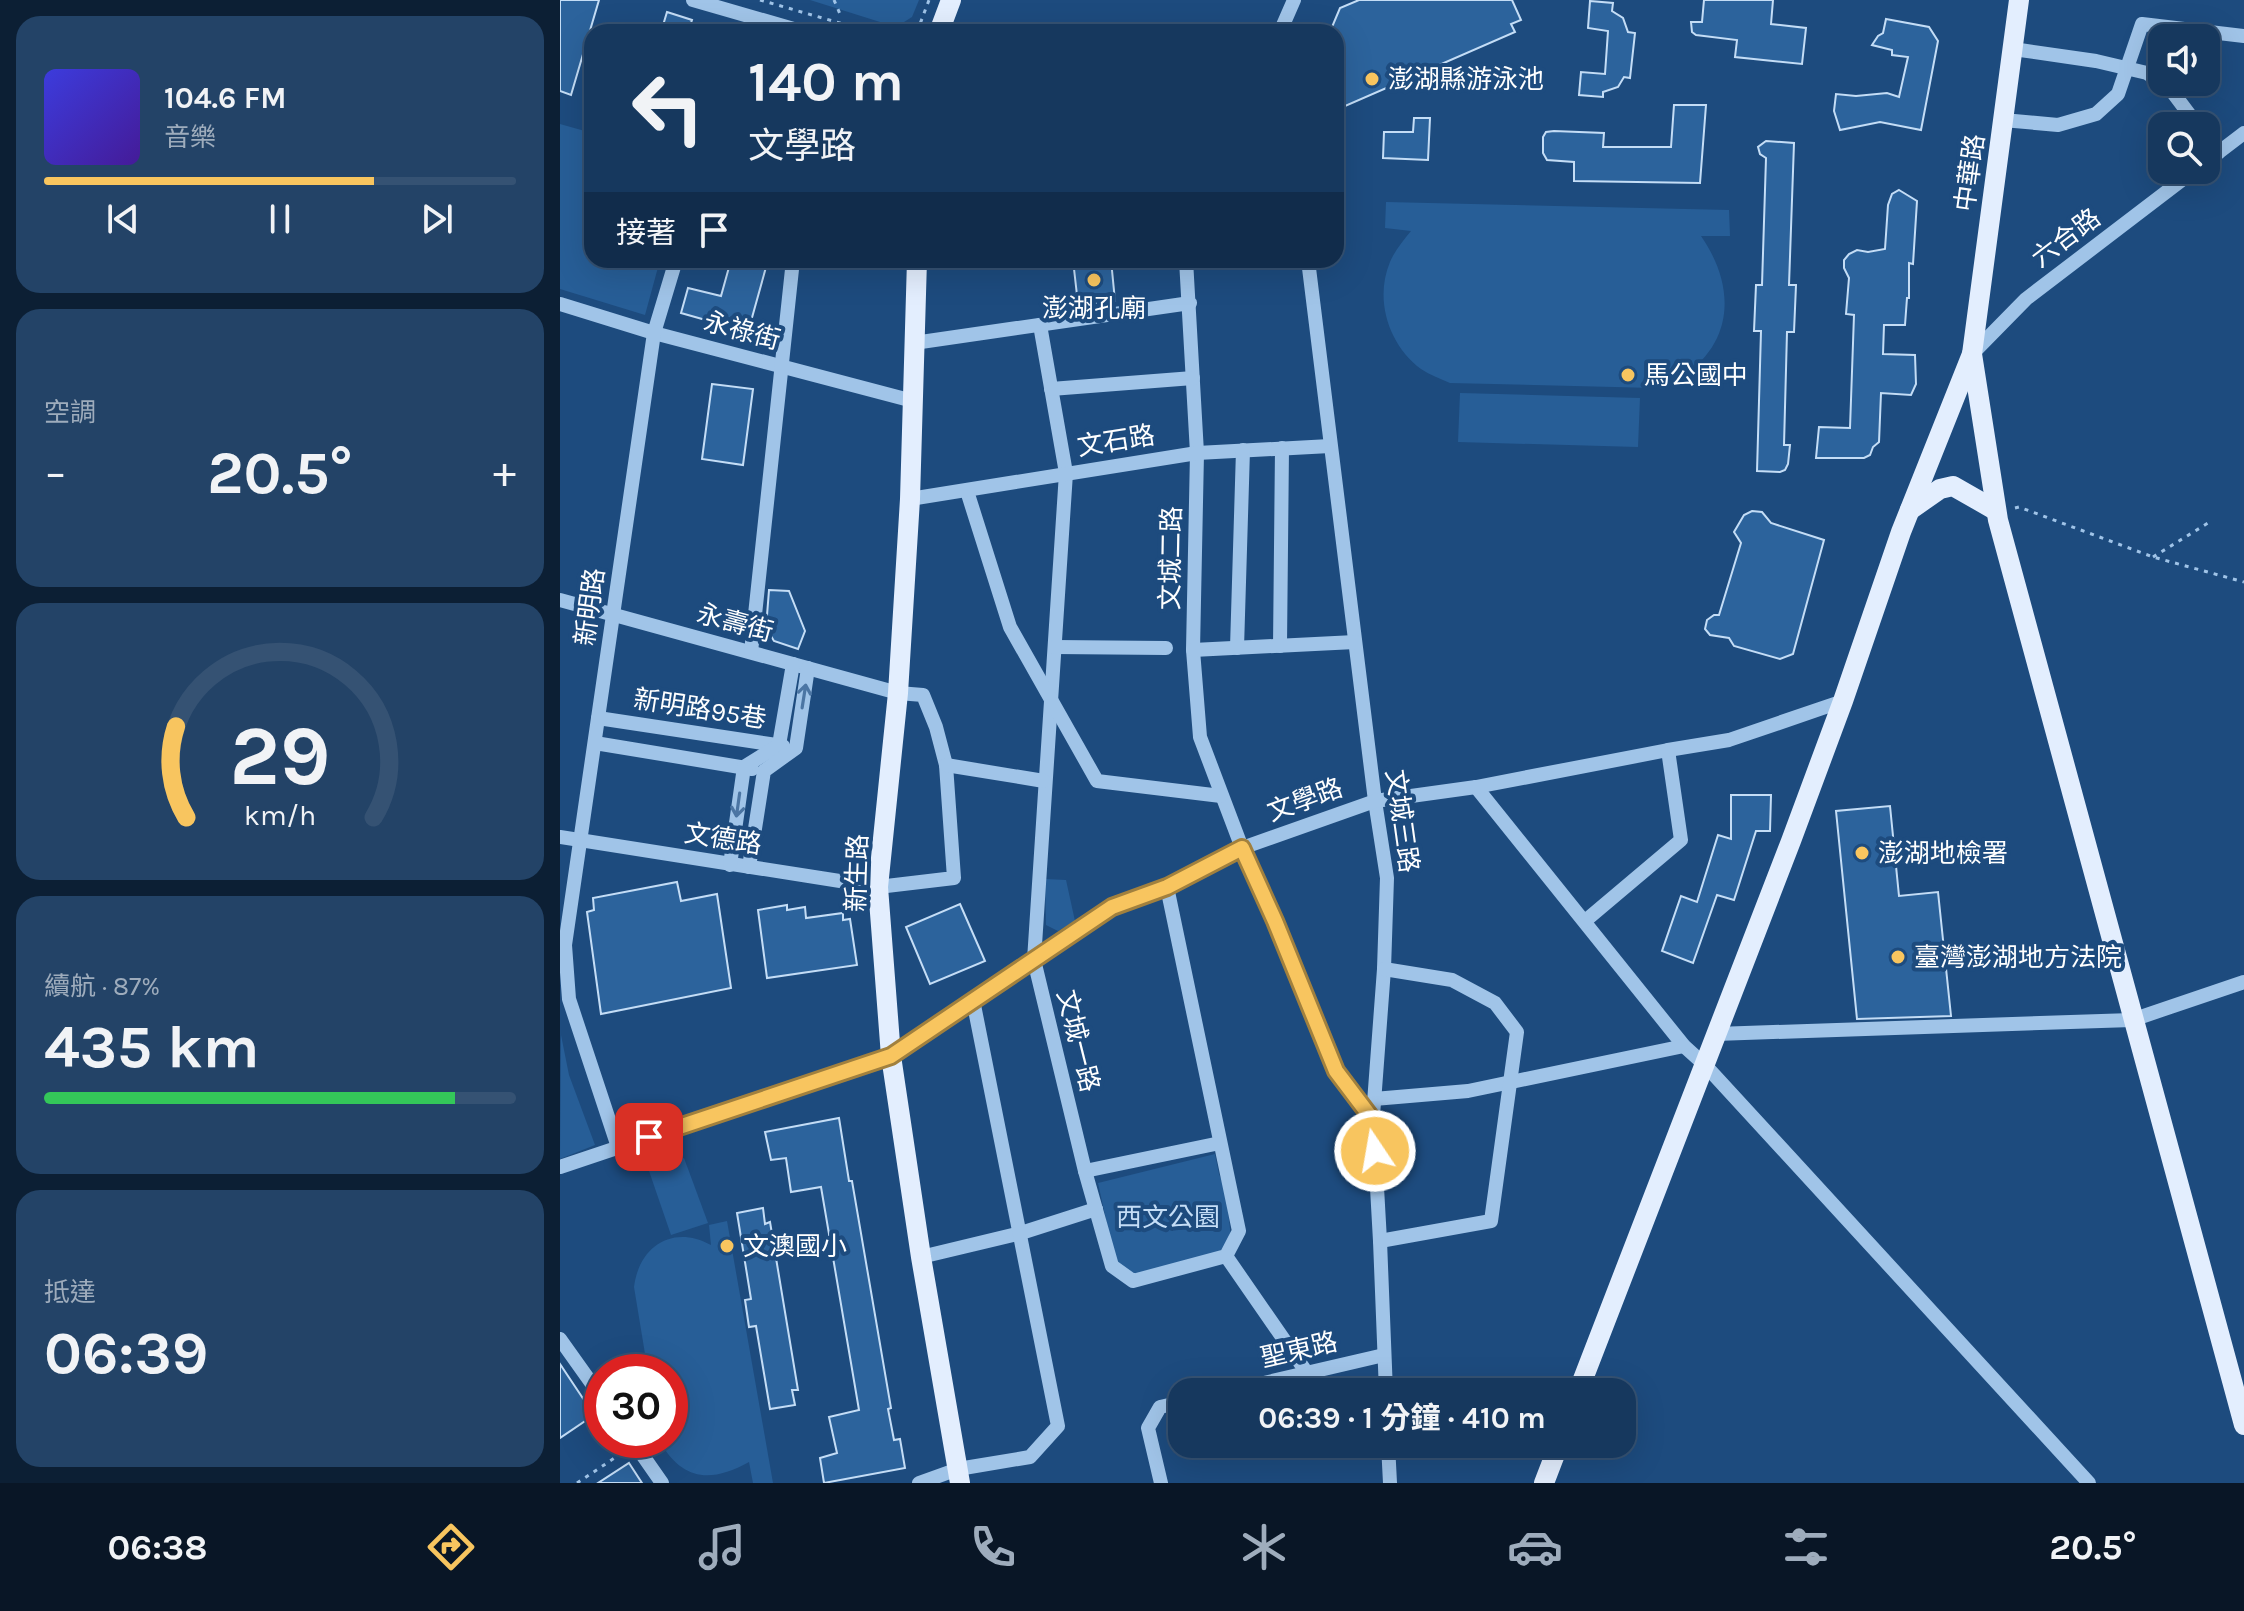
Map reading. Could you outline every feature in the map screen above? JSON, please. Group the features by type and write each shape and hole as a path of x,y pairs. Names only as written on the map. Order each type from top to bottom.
{"main road":[{"path":"942,24 951,0"},
{"name":"中華路","path":"1972,354 2019,0"},
{"name":"新生路","path":"917,268 910,499 898,693 878,887 891,1056 921,1257 959,1476"},
{"path":"1583,1378 1843,701 1910,510 1972,354"},
{"path":"1972,354 1995,510 2244,1425"},
{"path":"1910,510 1940,489 1953,486 1995,510"},
{"path":"1544,1483 1554,1458"}],"street":[{"path":"693,0 747,24"},
{"path":"1284,24 1294,0"},
{"path":"2003,120 2058,125 2096,114 2118,94 2142,24 2244,36"},
{"path":"2013,49 2096,61 2147,73 2171,90 2188,112"},
{"path":"2220,151 2244,133"},
{"name":"六合路","path":"1972,354 2026,299 2177,184"},
{"name":"新明路","path":"618,1147 569,999 565,945 654,333 674,268"},
{"path":"751,652 792,268"},
{"name":"文城二路","path":"1187,268 1197,453 1193,650 1200,737 1242,848 1336,1071 1373,1120"},
{"name":"文城三路","path":"1309,268 1387,878 1373,1120 1385,1378"},
{"path":"914,343 1190,303"},
{"name":"永祿街","path":"560,304 654,333 913,401"},
{"name":"文城一路","path":"1040,325 1066,473 1034,960 1085,1171 1112,1266 1133,1281 1226,1256"},
{"path":"1051,389 1193,378"},
{"name":"文石路","path":"910,499 1197,453 1330,446"},
{"path":"1280,646 1282,448"},
{"path":"1237,648 1243,450"},
{"path":"967,491 1010,627 1097,781 1221,796"},
{"name":"永壽街","path":"560,600 898,693 923,695 946,765"},
{"path":"1193,650 1355,642"},
{"path":"1055,647 1166,648"},
{"path":"730,865 744,767 779,745 793,664"},
{"path":"749,867 764,771 796,748 808,668"},
{"name":"文學路","path":"560,1167 891,1056 1112,907 1167,887 1242,848 1375,801 1476,787 1729,740 1843,701"},
{"name":"新明路95巷","path":"598,718 796,748"},
{"path":"595,743 764,771"},
{"path":"1585,921 1681,840 1668,750"},
{"path":"946,765 1044,781"},
{"name":"文德路","path":"560,837 878,887 954,878 946,765"},
{"path":"1476,787 1684,1046 1705,1065 2089,1483"},
{"path":"1167,887 1239,1231 1226,1256 1307,1373"},
{"path":"1380,1241 1491,1221 1517,1032 1495,1003 1452,980 1384,969"},
{"path":"1716,1034 2132,1020 2244,982"},
{"path":"919,1483 1030,1457 1058,1426 973,1000"},
{"path":"1374,1099 1510,1084 1684,1046"},
{"path":"1085,1171 1220,1143"},
{"path":"921,1257 1021,1233 1096,1209"},
{"path":"560,1339 584,1373"},
{"name":"聖東路","path":"1285,1378 1384,1355"},
{"path":"1161,1483 1148,1428 1160,1407 1168,1405"},
{"path":"644,1458 662,1483"},
{"path":"1389,1458 1390,1483"}],"path":[{"path":"760,0 843,24"},
{"path":"834,0 840,14"},
{"path":"920,24 929,0"},
{"path":"1995,510 2019,507 2153,557 2244,582"},
{"path":"2153,557 2208,523"},
{"path":"577,1483 611,1458"}],"green space":[{"path":"810,0 919,0 912,17 901,24 886,24"},
{"path":"560,124 584,131 584,268 658,268 645,315 560,289"},
{"path":"1386,202 1729,210 1730,236 1701,236 1720,274 1724,293 1721,329 1700,362 1683,376 1654,388 1450,383 1424,371 1410,359 1400,348 1388,321 1384,306 1385,277 1394,254 1411,231 1385,228"},
{"path":"1460,393 1640,398 1638,447 1458,442"},
{"path":"1045,879 1066,880 1075,921 1058,931 1046,925"},
{"path":"561,1035 569,1075 595,1145 560,1159"},
{"name":"西文公園","path":"1215,1154 1226,1192 1231,1238 1221,1254 1134,1278 1116,1265 1098,1183"},
{"path":"684,1158 708,1223 671,1235 649,1171"},
{"path":"727,1221 773,1483 753,1483 749,1462 710,1475 688,1471 678,1465 672,1458 688,1458 688,1354 645,1354 634,1287 643,1260 651,1250 671,1238 697,1239 711,1245 709,1225"}],"building":[{"path":"560,0 599,0 592,24 584,24 584,51 571,95 560,91"},
{"name":"澎湖縣游泳池","path":"1359,0 1512,0 1521,20 1511,24 1515,32 1344,107 1344,24 1333,24 1340,8"},
{"path":"1704,0 1773,0 1771,24 1806,28 1802,64 1735,57 1737,40 1696,35 1692,32 1691,22 1702,22"},
{"path":"1590,1 1613,3 1612,11 1623,18 1628,32 1635,33 1630,78 1624,77 1618,87 1603,92 1603,97 1579,95 1581,72 1605,74 1608,31 1588,28"},
{"path":"667,12 692,20 691,24 663,24"},
{"path":"1886,19 1929,27 1938,41 1921,130 1880,122 1840,130 1834,111 1836,94 1887,93 1899,97 1908,57 1892,55 1892,50 1872,45 1883,33"},
{"path":"1674,105 1706,105 1700,183 1574,181 1574,162 1547,160 1543,153 1543,137 1546,132 1554,131 1604,133 1603,147 1671,147"},
{"path":"1414,118 1430,118 1428,160 1383,158 1384,132 1413,132"},
{"path":"1766,141 1794,143 1789,285 1796,285 1794,332 1787,332 1784,445 1790,445 1788,464 1780,472 1757,471 1761,331 1754,331 1756,285 1762,285 1766,158 1760,154 1758,147"},
{"path":"1899,190 1917,201 1913,264 1909,263 1905,325 1884,325 1883,354 1915,355 1916,384 1911,395 1881,393 1879,442 1870,455 1864,458 1816,458 1819,427 1850,428 1854,315 1846,314 1849,278 1844,260 1857,250 1885,249 1888,205 1892,194"},
{"path":"729,268 766,268 748,332 681,313 688,288 721,296"},
{"name":"澎湖孔廟","path":"1074,268 1112,268 1115,301 1078,304"},
{"path":"712,384 753,389 743,465 702,459"},
{"path":"1752,511 1762,512 1771,523 1824,540 1793,654 1780,659 1734,646 1729,638 1710,635 1705,629 1707,620 1719,615 1741,543 1734,532 1744,515"},
{"path":"769,590 789,591 805,631 798,649 774,641 766,628"},
{"path":"1731,795 1771,795 1770,831 1756,831 1734,900 1717,895 1693,963 1662,951 1681,896 1697,902 1718,835 1731,839"},
{"name":"臺灣澎湖地方法院","path":"1890,806 1899,896 1938,892 1951,1016 1857,1019 1836,811"},
{"path":"677,882 681,901 717,894 731,988 601,1014 587,912 594,910 593,898"},
{"path":"960,904 985,961 930,984 906,927"},
{"path":"787,905 787,910 805,907 806,918 843,913 843,920 850,919 857,965 767,978 758,910"},
{"path":"839,1118 891,1408 888,1409 894,1440 900,1439 905,1468 824,1483 820,1458 837,1453 829,1417 859,1410 821,1187 791,1192 786,1158 771,1160 765,1132"},
{"path":"763,1208 765,1224 770,1222 798,1390 792,1390 795,1405 770,1409 756,1326 749,1327 745,1300 751,1299 737,1213"},
{"path":"560,1364 584,1400 584,1422 560,1438"},
{"path":"629,1463 642,1483 598,1483"}],"place":[{"name":"澎湖縣游泳池","path":"1372,79"},
{"name":"澎湖孔廟","path":"1094,280"},
{"name":"馬公國中","path":"1628,375"},
{"name":"澎湖地檢署","path":"1862,853"},
{"name":"臺灣澎湖地方法院","path":"1898,957"},
{"name":"文澳國小","path":"727,1246"}],"route":[{"path":"649,1137 891,1056 1112,907 1167,887 1242,848 1336,1071 1373,1120 1375,1151"}]}
